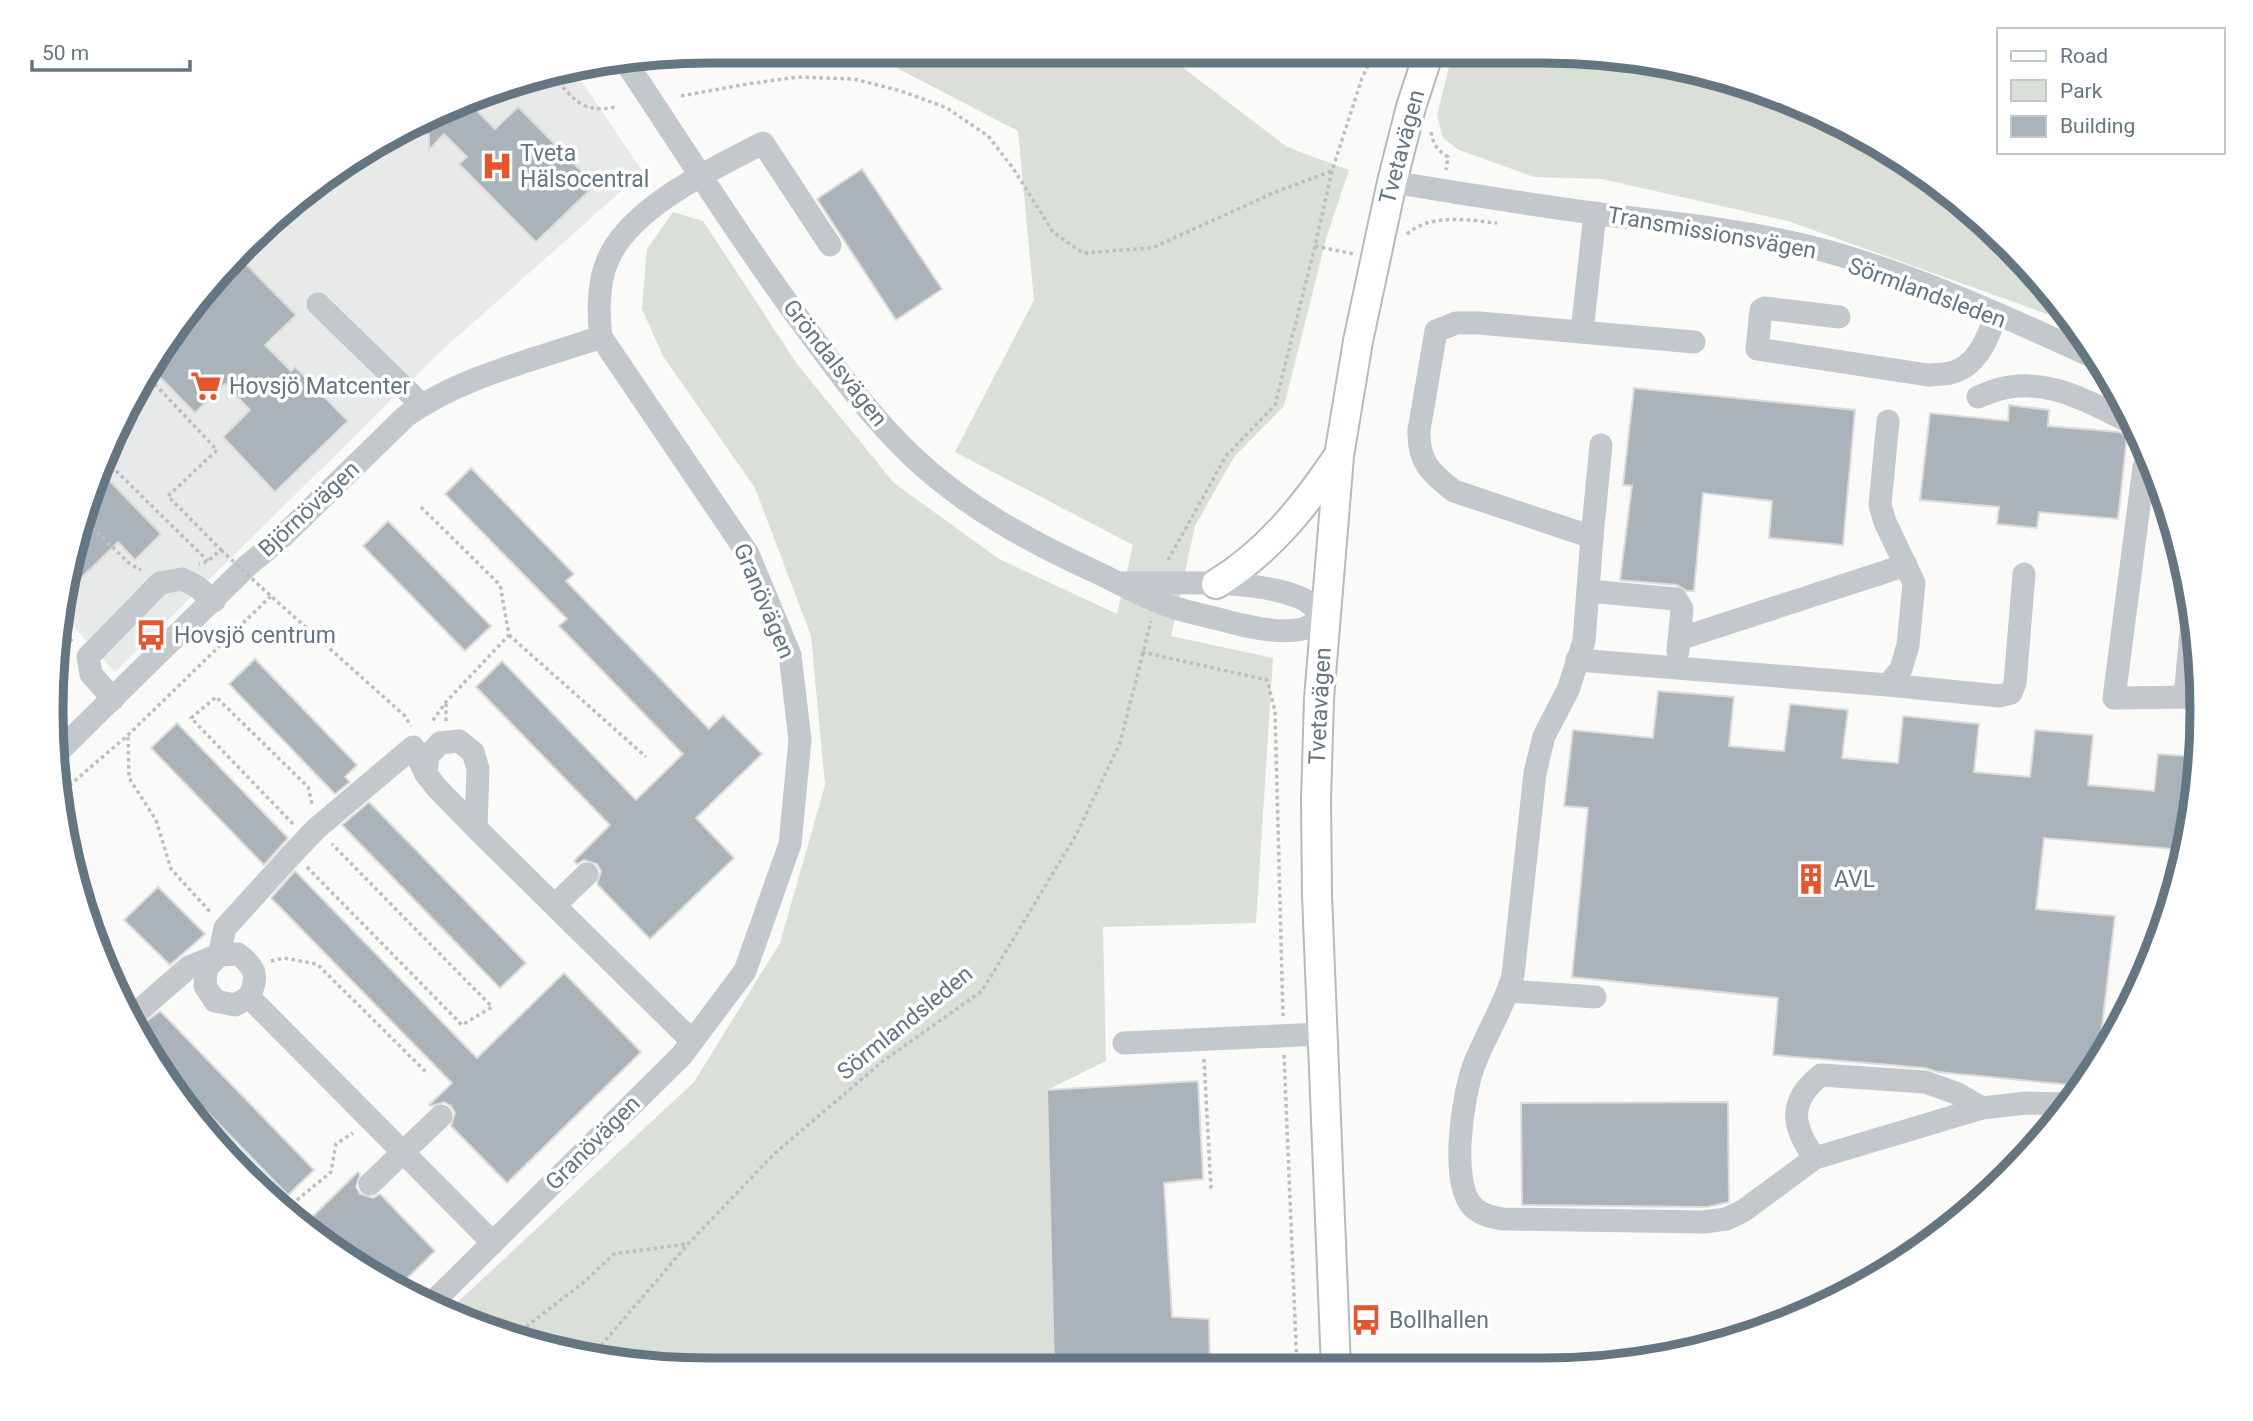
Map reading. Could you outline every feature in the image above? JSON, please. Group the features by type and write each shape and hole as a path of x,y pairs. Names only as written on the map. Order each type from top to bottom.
{"main road":[{"name":"Tvetavägen","path":"1336,1358 1317,895 1319,699 1339,456 1374,258 1411,107 1425,63"},
{"path":"1216,584 1237,571 1272,542 1309,499 1339,456"}],"street":[{"name":"Gröndalsvägen","path":"629,69 698,176 786,302 857,397 916,459 1003,525 1145,598 1177,609 1278,631 1303,629 1326,617 1307,601 1284,592 1216,584 1118,583"},
{"path":"601,337 598,313 606,264 619,241 643,216 698,176 763,143 830,245"},
{"name":"Transmissionsvägen","path":"1392,181 1806,246 1894,273 2081,352"},
{"path":"1582,332 1595,213"},
{"path":"318,304 422,405"},
{"path":"1839,317 1764,308 1761,310 1757,349 1928,375 1949,373 1960,370 1976,355 1990,333 1996,314"},
{"path":"1592,537 1454,491 1437,479 1424,464 1418,444 1437,331 1456,323 1479,323 1694,342"},
{"name":"Björnövägen","path":"64,746 406,415 474,380 601,337"},
{"name":"Granövägen","path":"437,1297 682,1055 746,971 790,844 800,740 790,655 748,554 601,337"},
{"path":"1978,397 2008,387 2041,386 2077,397 2119,417"},
{"path":"1888,421 1880,505 1885,522 1914,583 1908,645 1901,669 1888,685"},
{"path":"1601,445 1584,641 1568,690 1544,736 1535,773 1516,957 1509,990 1473,1067 1462,1118 1462,1184 1473,1208 1488,1217 1704,1222 1726,1219 1743,1212 1815,1158 1982,1108 2025,1103 2057,1104"},
{"path":"2144,470 2114,698 2190,697"},
{"path":"1679,639 1906,565"},
{"path":"1577,660 1999,696 2011,693 2015,683 2024,573"},
{"path":"113,699 91,674 88,657 160,583 182,579 196,586 214,601"},
{"path":"1588,591 1676,598 1682,609 1677,668"},
{"path":"426,774 428,756 440,743 460,741 473,752 478,769 476,828"},
{"path":"138,1012 189,967 219,955 238,954 252,964 256,982 249,997 235,1005 215,1001 205,986 206,969 219,955 225,928 306,840 416,743 426,774 437,788 692,1041"},
{"path":"555,905 587,874"},
{"path":"1509,990 1595,997"},
{"path":"249,997 493,1243"},
{"path":"1124,1043 1322,1034"},
{"path":"1815,1158 1799,1131 1795,1110 1805,1087 1821,1075 1926,1082 1956,1093 1982,1108"},
{"path":"370,1184 441,1116"}],"path":[{"path":"1164,569 1226,456 1275,405 1332,171 1369,63"},
{"path":"681,96 798,77 854,79 901,91 947,108 988,136 1013,169 1053,232 1083,253 1152,248 1262,198 1332,171"},
{"path":"557,82 581,106 601,110 617,107"},
{"path":"1429,124 1438,151 1448,156 1438,221"},
{"path":"1406,235 1425,222 1467,219 1506,224"},
{"path":"1315,246 1374,258"},
{"path":"153,382 217,450 168,496 261,588 405,716 416,743"},
{"path":"111,466 208,561"},
{"path":"421,507 500,585 509,635 646,757"},
{"path":"90,526 130,564 150,574"},
{"path":"194,566 208,561 221,550"},
{"path":"68,787 127,736 271,596"},
{"name":"Sörmlandsleden","path":"599,1348 688,1244 774,1154 883,1061 982,990 1076,835 1120,743 1151,619"},
{"path":"416,743 446,702 509,635"},
{"path":"1141,652 1267,681 1275,711 1283,1036 1297,1358"},
{"path":"306,840 308,788 216,697 191,718 306,840 462,1025 492,1007 306,840"},
{"path":"127,736 129,778 156,820 171,869 225,928"},
{"path":"252,964 284,958 317,964 426,1072"},
{"path":"1203,1040 1210,1189"},
{"path":"292,1204 331,1172 336,1144 350,1133 383,1130"},
{"path":"522,1330 583,1283 614,1254 688,1244"}],"shaded area":[{"path":"578,76 643,172 440,352 115,672 70,622 75,584 97,502 112,463 150,387 197,316 253,253 284,224 351,172 424,130 463,112 502,97"}],"green space":[{"path":"887,63 1177,63 1287,147 1349,170 1326,239 1284,406 1234,457 1195,526 1171,636 1273,658 1256,923 1103,927 1106,1061 1047,1090 1054,1358 668,1357 584,1346 502,1324 455,1305 694,1082 780,943 825,785 811,636 755,488 663,356 642,309 647,249 673,212 703,221 797,364 894,483 999,559 1117,614 1133,545 955,452 1034,300 1018,131"},
{"path":"1450,63 1585,64 1669,75 1743,95 1830,130 1902,172 1937,197 2000,253 2057,318 1788,221 1602,179 1534,177 1459,150 1443,138 1437,115"}],"building":[{"path":"518,107 595,185 536,242 459,164 467,157 444,134 429,150 429,135 424,130 474,108 495,129"},
{"path":"862,169 942,289 896,320 817,199"},
{"path":"244,262 296,315 265,345 291,371 295,367 348,421 275,492 223,437 250,410 225,384 195,413 158,375 197,316"},
{"path":"1634,388 1855,410 1843,545 1769,538 1772,501 1703,493 1694,591 1687,591 1677,585 1620,580 1632,486 1623,485"},
{"path":"2009,405 2049,410 2048,426 2119,432 2127,436 2118,519 2039,512 2037,528 1997,524 1999,507 1920,500 1930,413 2008,421"},
{"path":"471,468 574,574 566,581 709,729 723,715 762,754 696,818 734,858 650,939 597,884 601,871 597,864 584,860 577,864 574,861 610,825 476,687 502,661 636,800 683,754 559,626 567,619 445,494"},
{"path":"106,478 161,534 135,560 118,542 75,584 97,502"},
{"path":"388,521 491,626 465,651 363,546"},
{"path":"255,659 357,765 345,777 350,782 335,794 229,684"},
{"name":"AVL","path":"1658,691 1734,697 1729,746 1784,751 1790,704 1848,710 1842,758 1898,763 1903,716 1979,724 1974,772 2030,777 2035,730 2093,735 2088,785 2154,791 2158,754 2189,756 2175,849 2044,838 2036,909 2115,916 2101,1038 2070,1085 1938,1072 1926,1068 1773,1055 1778,998 1572,977 1588,808 1564,806 1573,730 1653,738"},
{"path":"177,723 288,838 264,865 151,748"},
{"path":"369,802 526,963 500,988 342,825"},
{"path":"295,871 477,1058 564,973 641,1052 507,1183 451,1126 455,1113 451,1106 444,1102 429,1105 452,1083 271,898"},
{"path":"158,887 205,934 170,965 124,920"},
{"path":"160,1011 314,1170 288,1195 187,1091 144,1023"},
{"path":"1198,1081 1203,1179 1164,1183 1172,1317 1209,1319 1210,1358 1054,1358 1047,1090"},
{"path":"1728,1102 1729,1202 1707,1207 1522,1205 1521,1103"},
{"path":"358,1172 360,1174 356,1187 360,1194 373,1198 380,1194 435,1251 405,1281 351,1249 310,1219"}],"place":[{"name":"Tveta Hälsocentral","path":"497,166"},
{"name":"Hovsjö Matcenter","path":"206,386"},
{"name":"Hovsjö centrum","path":"151,635"},
{"name":"AVL","path":"1811,879"},
{"name":"Bollhallen","path":"1366,1320"}]}
